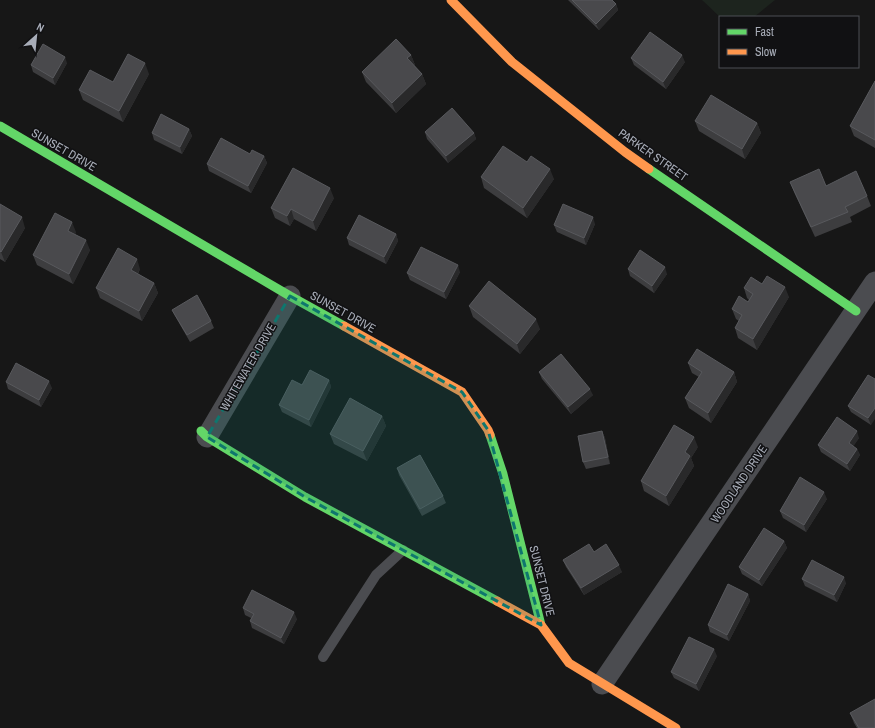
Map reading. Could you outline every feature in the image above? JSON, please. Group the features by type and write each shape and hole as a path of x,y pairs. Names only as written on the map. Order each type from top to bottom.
{"street":[{"name":"PARKER STREET","path":"452,0 512,62 626,152 856,311"},
{"name":"SUNSET DRIVE","path":"0,126 290,296 462,392 488,430 503,474 542,628 569,664 676,728"},
{"name":"WOODLAND DRIVE","path":"602,684 875,282"},
{"name":"WHITEWATER DRIVE","path":"204,434 290,296"},
{"name":"SUNSET DRIVE","path":"204,434 305,497 541,625"}],"lane":[{"path":"324,657 376,575 403,550"}],"highlighted area":[{"path":"290,296 462,392 488,430 541,625 305,497 207,437"}],"shaded area":[{"path":"702,0 775,0 755,16 719,16"}],"building":[{"path":"572,0 612,0 616,4 596,24"},
{"path":"650,32 682,55 663,82 631,58"},
{"path":"396,39 411,55 407,58 422,74 392,103 362,72"},
{"path":"43,44 65,57 53,78 31,65"},
{"path":"128,54 145,63 119,111 79,90 90,70 113,82"},
{"path":"875,81 875,140 850,126"},
{"path":"711,95 757,123 742,149 695,121"},
{"path":"452,108 474,133 446,156 425,132"},
{"path":"161,114 189,129 180,147 152,133"},
{"path":"221,138 250,154 252,150 264,156 248,186 207,164"},
{"path":"503,146 527,162 531,156 550,169 523,208 481,177"},
{"path":"293,168 330,188 313,221 291,209 287,216 271,208"},
{"path":"819,169 826,186 856,171 867,196 845,207 848,212 811,227 790,182"},
{"path":"0,204 22,217 1,252 0,251"},
{"path":"563,204 593,217 584,238 554,225"},
{"path":"55,213 72,222 68,231 86,240 69,274 33,255"},
{"path":"359,215 396,234 384,257 347,238"},
{"path":"421,247 458,265 444,292 407,273"},
{"path":"118,248 137,259 131,270 154,283 139,311 96,288"},
{"path":"640,250 665,267 652,286 628,269"},
{"path":"767,276 785,287 753,339 735,328 742,315 732,309 739,296 748,302 753,294 744,288 751,277 762,284"},
{"path":"489,281 536,319 517,344 469,306"},
{"path":"197,295 211,321 187,335 172,310"},
{"path":"697,349 734,372 708,413 685,398 702,372 688,363"},
{"path":"561,354 590,389 568,407 539,372"},
{"path":"16,363 49,381 39,400 6,382"},
{"path":"310,370 329,380 309,420 279,405 292,380 302,385"},
{"path":"868,375 875,379 875,408 868,418 848,406"},
{"path":"350,398 382,416 363,451 330,434"},
{"path":"837,417 857,431 849,443 857,449 847,464 818,445"},
{"path":"674,425 694,437 685,452 690,456 666,496 641,481"},
{"path":"602,431 608,457 583,462 578,436"},
{"path":"420,455 443,496 420,509 397,468"},
{"path":"800,477 824,492 804,525 780,511"},
{"path":"764,528 784,541 759,580 739,567"},
{"path":"589,544 594,552 606,544 619,565 581,588 563,560"},
{"path":"812,560 844,577 834,595 802,579"},
{"path":"728,584 748,594 727,635 708,625"},
{"path":"252,590 294,612 281,638 250,621 254,614 243,608"},
{"path":"689,637 714,649 696,684 671,672"},
{"path":"875,699 875,728 859,728 850,713"}],"traffic: fast":[{"path":"0,126 290,296 344,326"},
{"path":"649,169 856,311"},
{"path":"201,431 207,437 305,497 497,601"},
{"path":"490,435 503,474 541,625"}],"traffic: slow":[{"path":"451,0 512,62 625,152 649,169"},
{"path":"344,326 462,392 490,435"},
{"path":"497,601 541,625 569,663 676,728"}]}
